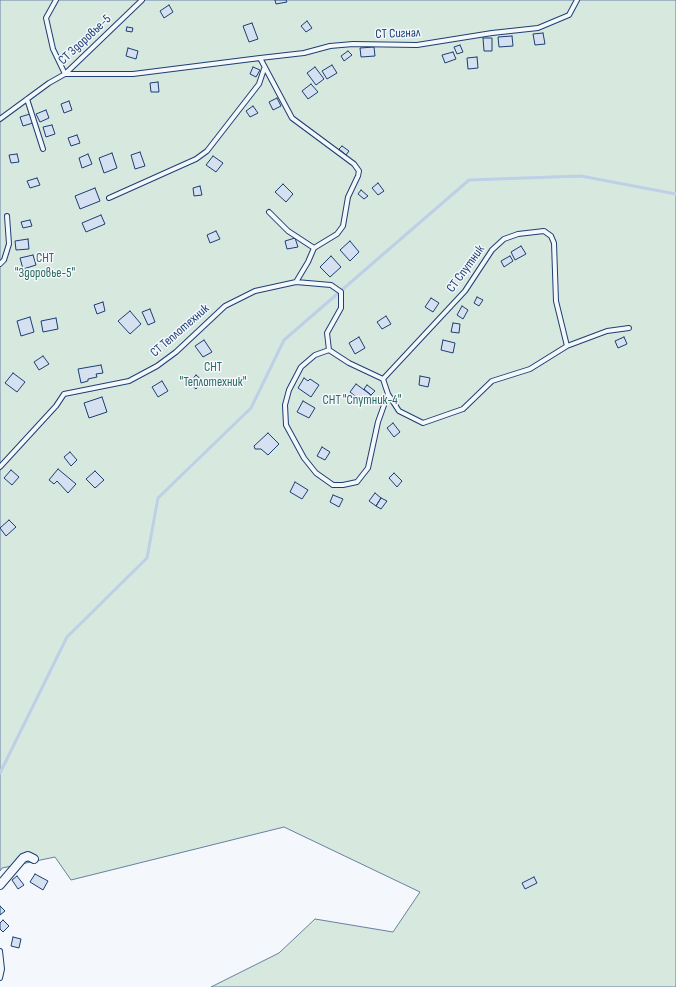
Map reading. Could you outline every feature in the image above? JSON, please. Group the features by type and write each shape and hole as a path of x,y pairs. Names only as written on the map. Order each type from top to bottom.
{"street":[{"path":"0,885 23,858 28,856 34,859"}],"lane":[{"path":"56,0 46,18 52,49 65,74"},
{"name":"СТ Здоровье-5","path":"0,119 49,83 65,74 142,0"},
{"name":"СТ Сигнал","path":"65,74 133,74 304,53 330,46 353,44 417,45 492,32 538,28 569,15 577,0"},
{"path":"260,58 264,69 292,118 354,164 358,171 358,176 348,197 343,226 337,234 314,248 308,262 296,282"},
{"path":"109,198 196,159 208,151 259,84 264,69"},
{"path":"27,99 43,149"},
{"path":"269,212 288,231 314,248"},
{"path":"0,264 4,260 9,244 8,216"},
{"name":"СТ Спутник","path":"383,378 465,291 492,250 504,239 518,234 544,231 551,236 554,243 556,300 567,346"},
{"name":"СТ Теплотехник","path":"0,467 56,406 64,394 129,381 157,366 176,352 225,306 255,291 296,282 331,285 341,292 341,308 327,333 329,350"},
{"path":"388,394 378,422 368,468 357,482 343,485 333,485 316,473 304,458 286,424 285,405 289,390 301,367 315,355 329,350 349,363 383,378 388,394 399,411 423,423 463,409 492,381 530,369 567,346 607,331 629,328"},
{"path":"0,951 2,969 0,978"}],"green space":[{"path":"0,0 676,0 676,987 211,987 279,953 315,919 393,932 420,892 284,827 71,880 55,857 2,868 0,871"}],"building":[{"path":"275,0 286,0 287,2 276,4"},
{"path":"169,5 173,12 164,18 160,11"},
{"path":"307,21 312,28 306,32 301,26"},
{"path":"252,23 258,39 249,42 243,26"},
{"path":"127,27 133,28 132,32 126,31"},
{"path":"543,33 545,44 535,45 533,34"},
{"path":"512,36 513,46 499,47 498,37"},
{"path":"483,38 492,38 492,51 484,51"},
{"path":"460,45 463,52 457,54 454,47"},
{"path":"374,47 375,56 361,57 360,48"},
{"path":"128,48 138,51 136,59 126,56"},
{"path":"348,51 352,55 344,61 341,56"},
{"path":"453,52 456,59 445,63 442,55"},
{"path":"477,57 478,68 468,69 467,58"},
{"path":"332,65 337,73 327,79 322,71"},
{"path":"253,67 260,70 256,77 250,74"},
{"path":"315,67 324,79 316,85 307,73"},
{"path":"158,82 159,92 151,92 150,83"},
{"path":"311,84 318,92 308,99 302,91"},
{"path":"277,98 281,106 273,110 269,102"},
{"path":"69,101 72,110 64,113 61,104"},
{"path":"253,106 258,113 250,117 246,111"},
{"path":"46,110 49,118 40,122 36,114"},
{"path":"30,114 33,123 23,126 20,117"},
{"path":"52,125 55,134 46,137 43,127"},
{"path":"77,135 80,143 71,146 68,138"},
{"path":"342,146 349,151 346,155 339,149"},
{"path":"140,152 145,166 135,169 131,155"},
{"path":"112,153 117,168 104,173 99,158"},
{"path":"17,154 19,162 11,163 9,155"},
{"path":"88,154 92,164 82,168 79,158"},
{"path":"213,156 223,163 216,172 206,165"},
{"path":"37,178 40,185 30,188 27,181"},
{"path":"378,183 384,191 378,195 372,188"},
{"path":"283,184 293,194 286,202 275,192"},
{"path":"200,186 202,195 194,196 193,188"},
{"path":"95,188 100,201 80,209 75,196"},
{"path":"361,190 368,196 364,199 358,194"},
{"path":"101,215 105,224 86,232 82,223"},
{"path":"30,220 32,226 23,228 21,222"},
{"path":"216,231 220,239 210,243 207,235"},
{"path":"295,238 298,247 287,249 285,241"},
{"path":"28,239 29,249 16,250 15,241"},
{"path":"350,241 359,252 350,261 340,250"},
{"path":"521,246 526,254 515,260 511,252"},
{"path":"33,255 36,265 23,269 20,258"},
{"path":"331,256 341,267 330,277 320,267"},
{"path":"510,256 513,261 504,267 501,261"},
{"path":"477,297 483,300 479,306 474,303"},
{"path":"431,298 439,303 433,312 425,307"},
{"path":"103,302 105,311 97,314 94,305"},
{"path":"462,306 468,310 463,319 457,315"},
{"path":"150,309 155,322 148,325 142,312"},
{"path":"130,311 141,324 130,334 118,321"},
{"path":"386,316 391,324 382,329 377,322"},
{"path":"30,317 34,332 21,336 17,321"},
{"path":"56,318 58,329 43,332 41,321"},
{"path":"453,323 460,324 459,333 451,332"},
{"path":"359,337 365,348 355,354 349,343"},
{"path":"624,337 627,344 618,348 615,341"},
{"path":"204,340 212,352 203,357 195,346"},
{"path":"443,340 455,343 453,353 441,350"},
{"path":"43,356 49,364 39,370 34,362"},
{"path":"101,365 103,373 96,374 97,377 88,379 88,381 81,383 78,369"},
{"path":"13,373 25,382 17,392 5,383"},
{"path":"196,375 203,381 196,389 189,383"},
{"path":"420,376 430,378 428,387 419,385"},
{"path":"304,378 308,381 310,379 319,385 311,397 298,388"},
{"path":"162,381 168,391 158,397 152,387"},
{"path":"356,384 371,395 365,404 350,392"},
{"path":"367,385 375,391 371,395 364,389"},
{"path":"102,397 107,412 89,418 84,403"},
{"path":"303,401 315,408 309,418 297,412"},
{"path":"393,423 400,432 394,437 387,428"},
{"path":"268,433 279,444 268,455 261,449 255,449 254,446"},
{"path":"322,447 330,452 325,460 317,456"},
{"path":"70,452 77,460 71,466 64,457"},
{"path":"58,469 76,484 68,493 57,481 54,484 49,480"},
{"path":"11,470 19,477 12,485 4,478"},
{"path":"95,471 104,480 95,488 86,479"},
{"path":"394,473 402,481 397,487 389,478"},
{"path":"295,482 308,490 302,499 290,492"},
{"path":"375,493 381,498 376,506 369,501"},
{"path":"333,495 343,499 339,507 330,502"},
{"path":"381,498 387,501 381,509 376,506"},
{"path":"9,520 16,527 6,536 0,528"},
{"path":"35,874 48,881 43,890 30,882"},
{"path":"17,876 24,885 18,889 12,880"},
{"path":"534,877 537,883 525,889 522,883"},
{"path":"0,906 5,911 0,915"},
{"path":"3,920 9,926 3,932 0,929 0,923"},
{"path":"13,937 21,939 19,948 11,946"}],"waterway":[{"path":"0,773 67,637 147,558 158,498 251,408 284,340 469,180 581,176 676,194"}],"park label":[{"name":"СНТ \"Здоровье-5\"","path":"45,266"},
{"name":"СНТ \"Теплотехник\"","path":"213,376"},
{"name":"СНТ \"Спутник-4\"","path":"362,401"}]}
